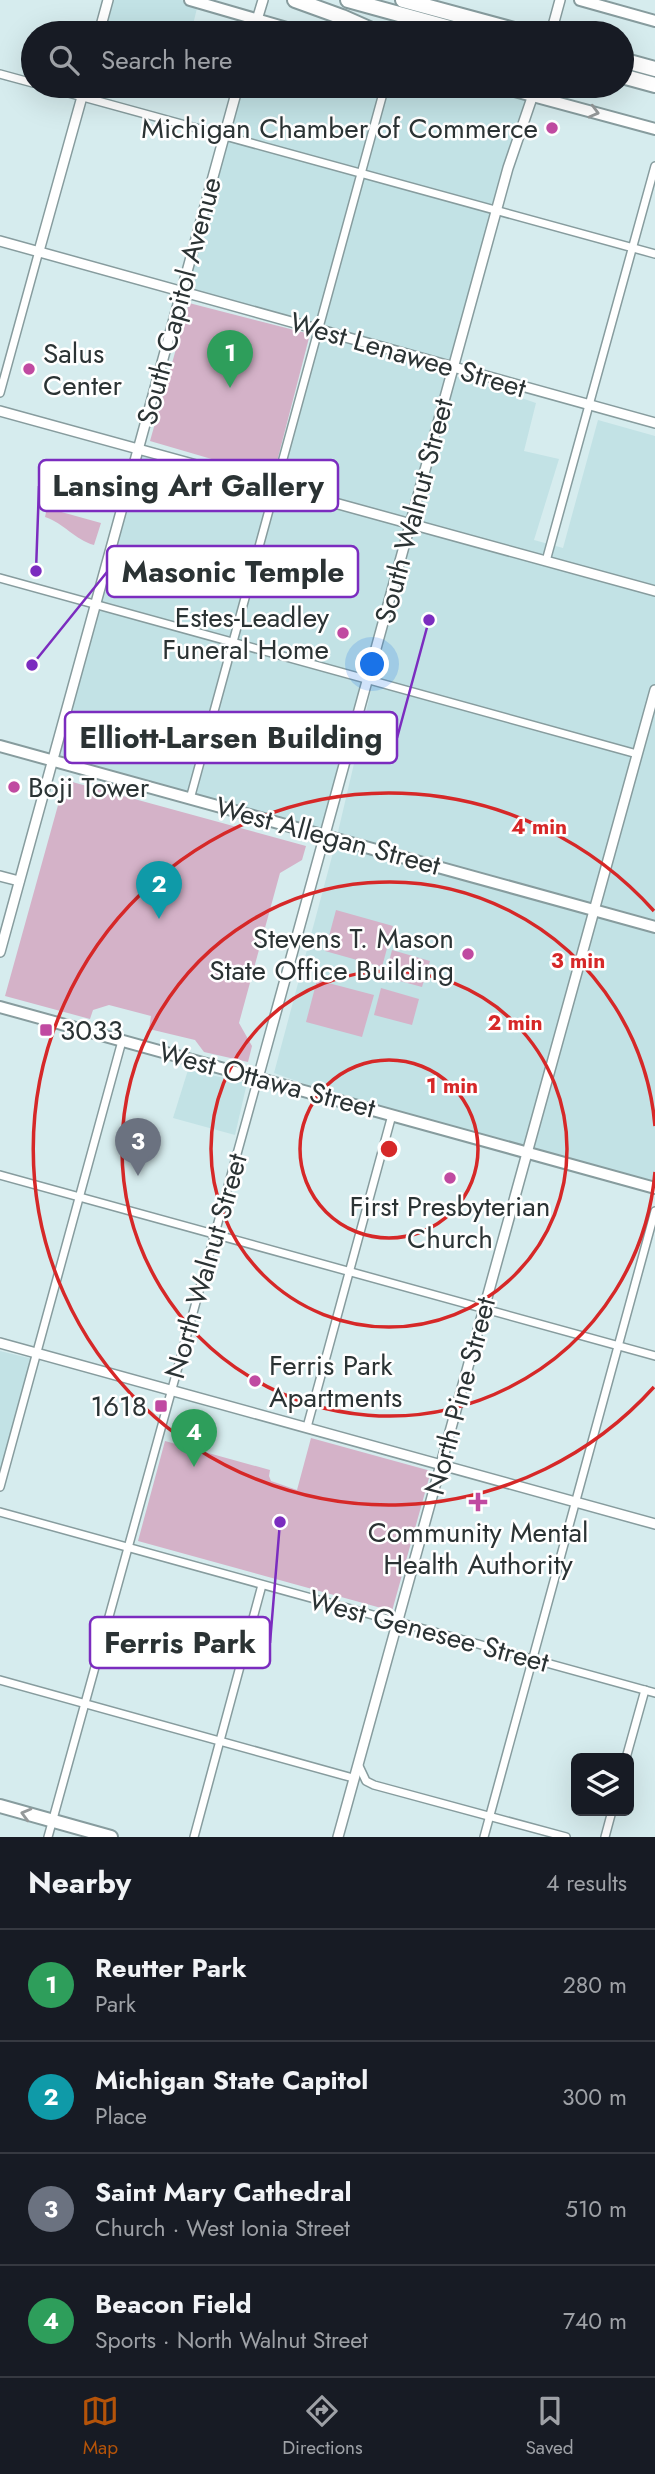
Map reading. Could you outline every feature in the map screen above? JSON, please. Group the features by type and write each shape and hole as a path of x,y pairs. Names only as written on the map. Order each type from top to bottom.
{"highway":[{"path":"295,0 351,21"},
{"path":"348,0 424,21"},
{"path":"403,0 481,21"},
{"path":"634,63 655,68"},
{"path":"634,80 652,85"}],"main road":[{"path":"190,0 261,21"},
{"path":"580,0 655,21"},
{"path":"559,98 655,129"},
{"name":"West Allegan Street","path":"0,746 655,927"},
{"name":"West Ottawa Street","path":"0,1007 655,1188"},
{"path":"0,1807 111,1837"}],"street":[{"path":"102,21 108,0"},
{"path":"257,20 262,0"},
{"path":"554,21 560,0"},
{"path":"0,74 21,80"},
{"path":"0,393 81,98"},
{"path":"89,98 655,254"},
{"name":"South Capitol Avenue","path":"0,952 235,98"},
{"path":"190,799 382,98"},
{"name":"South Walnut Street","path":"285,979 453,367 532,98"},
{"path":"546,561 655,166"},
{"name":"West Lenawee Street","path":"0,241 655,423"},
{"path":"0,411 655,591"},
{"path":"0,578 637,754"},
{"name":"North Pine Street","path":"338,1837 655,690"},
{"path":"0,876 19,881"},
{"name":"North Walnut Street","path":"48,1837 285,979"},
{"path":"0,1487 122,1041"},
{"path":"307,1427 392,1115"},
{"path":"0,1175 655,1356"},
{"path":"484,1837 655,1211"},
{"path":"0,1343 655,1524"},
{"name":"West Genesee Street","path":"0,1512 655,1693"},
{"path":"194,1837 262,1585"},
{"path":"0,1680 354,1778"},
{"path":"627,1753 645,1690"},
{"path":"358,1763 366,1781 374,1785 566,1837"},
{"path":"605,1837 611,1816"}],"shaded area":[{"path":"113,0 181,0 198,4 194,21 107,21"},
{"path":"236,98 531,98 453,367 337,336 536,403 524,451 559,459 534,540 563,548 598,420 655,436 655,1187 392,1115 274,1073 334,849 404,550 325,836 51,760 140,449 276,486 318,330 182,292"},
{"path":"189,303 310,334 273,477 150,441"},
{"path":"47,508 101,523 94,545 45,517"},
{"path":"65,780 306,846 302,860 280,873 239,1023 252,1046 248,1062 204,1052 195,1040 149,1029 151,1016 109,1005 93,1010 90,1019 5,996"},
{"path":"336,910 393,926 382,967 325,951"},
{"path":"392,950 430,961 422,987 385,977"},
{"path":"317,980 374,995 362,1037 306,1022"},
{"path":"381,988 419,999 412,1025 374,1015"},
{"path":"188,1070 247,1083 235,1135 173,1118"},
{"path":"0,1351 33,1359 0,1474"},
{"path":"311,1438 431,1471 392,1611 138,1541 165,1441 270,1470 271,1481 297,1490"}],"place":[{"name":"Michigan Chamber of Commerce","path":"552,128"},
{"name":"Salus Center","path":"29,369"},
{"name":"Reutter Park","path":"230,388"},
{"name":"Lansing Art Gallery","path":"36,571"},
{"name":"Elliott-Larsen Building","path":"429,620"},
{"name":"Estes-Leadley Funeral Home","path":"343,633"},
{"name":"Masonic Temple","path":"32,665"},
{"name":"Boji Tower","path":"14,787"},
{"name":"Michigan State Capitol","path":"159,919"},
{"name":"Stevens T. Mason State Office Building","path":"468,954"},
{"name":"3033","path":"46,1030"},
{"name":"Saint Mary Cathedral","path":"138,1176"},
{"name":"First Presbyterian Church","path":"450,1178"},
{"name":"Ferris Park Apartments","path":"255,1381"},
{"name":"1618","path":"161,1406"},
{"name":"Beacon Field","path":"194,1467"},
{"name":"Community Mental Health Authority","path":"478,1502"},
{"name":"Ferris Park","path":"280,1522"}]}
